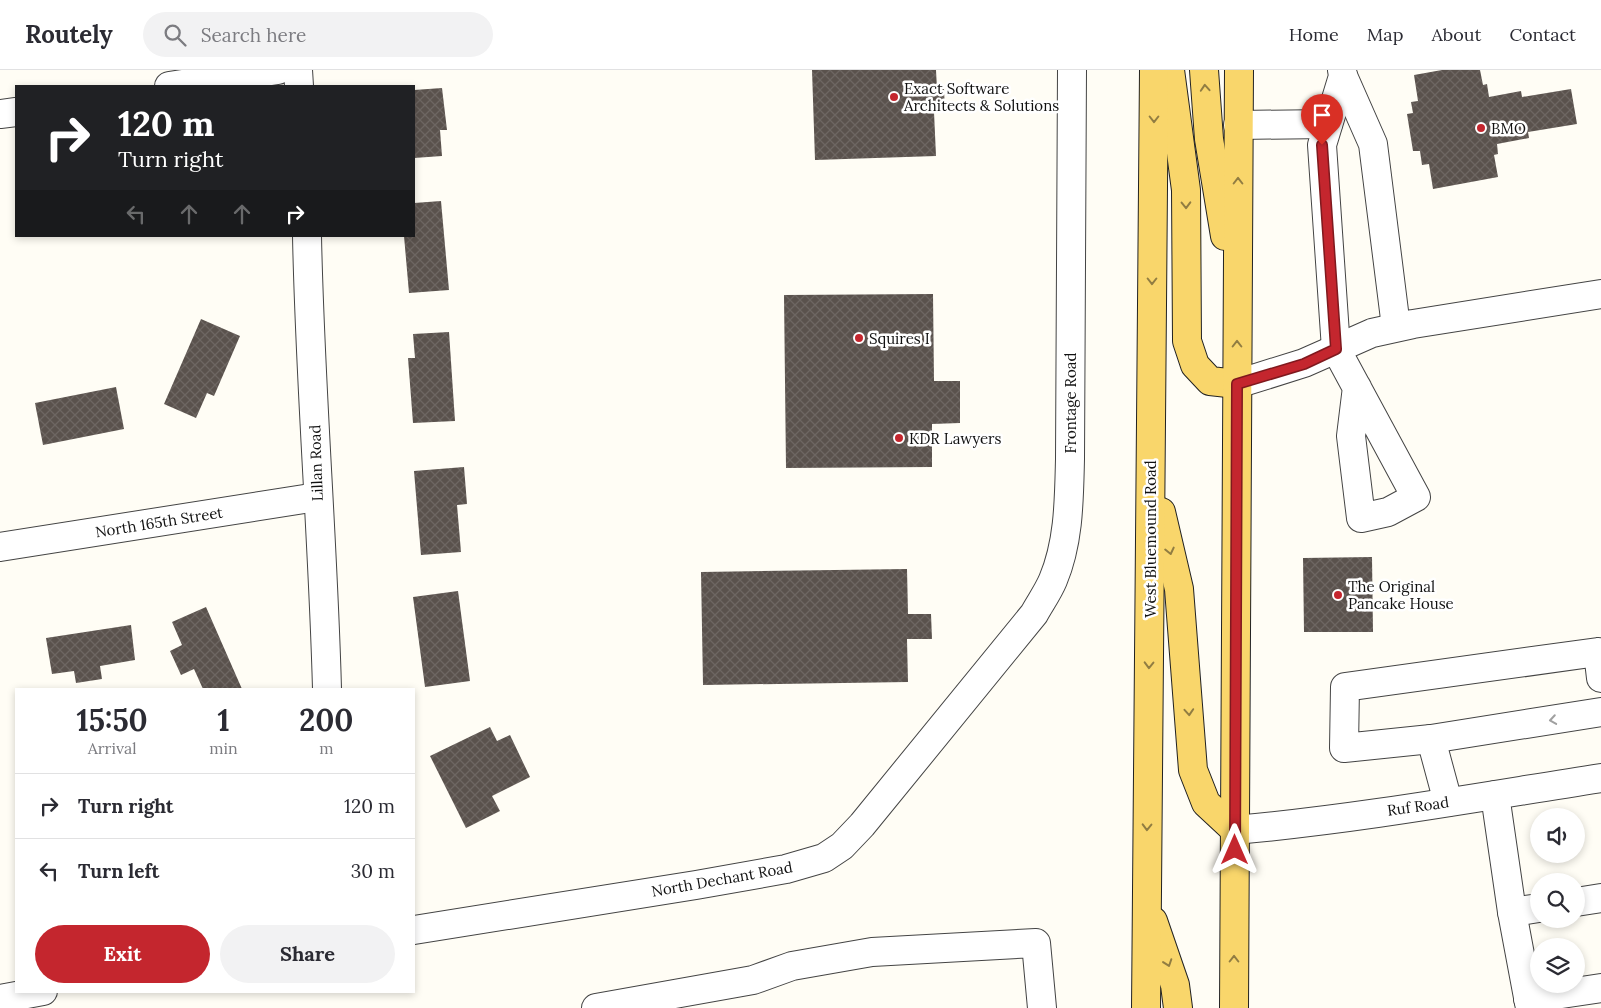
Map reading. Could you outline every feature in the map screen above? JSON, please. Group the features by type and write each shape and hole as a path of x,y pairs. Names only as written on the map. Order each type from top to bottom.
{"main road":[{"name":"West Bluemound Road","path":"1146,1008 1154,70"},
{"path":"1170,70 1186,190 1187,342 1195,365 1210,381 1237,384"},
{"path":"1204,70 1209,138 1237,309"},
{"path":"1234,1008 1239,70"},
{"path":"1151,470 1179,589 1193,770 1206,803 1235,830"},
{"path":"1146,900 1175,985 1178,1008"}],"street":[{"path":"176,85 278,70"},
{"path":"298,70 299,85"},
{"name":"Frontage Road","path":"961,704 1034,614 1053,580 1062,550 1068,517 1072,70"},
{"path":"1342,73 1322,145 1336,349 1357,387"},
{"path":"1342,73 1373,144 1396,328"},
{"path":"0,114 15,112"},
{"path":"1238,125 1328,124"},
{"name":"Lillan Road","path":"307,237 308,315 314,397 327,688"},
{"path":"1237,384 1304,364 1372,333 1413,324 1601,294"},
{"name":"North 165th Street","path":"0,547 317,497"},
{"path":"1601,678 1598,652 1345,687 1344,748 1431,740 1601,712"},
{"name":"North Dechant Road","path":"415,930 750,876 786,869 824,858 842,846 862,825 961,704"},
{"path":"1431,740 1448,802"},
{"name":"Ruf Road","path":"1235,830 1270,827 1448,802 1601,778"},
{"path":"1495,795 1512,912 1529,1004 1601,988"},
{"path":"1585,901 1601,898"},
{"path":"1512,912 1530,909"},
{"path":"596,1008 753,980 792,966 872,952 1036,943 1042,1008"},
{"path":"0,999 32,993"}],"building":[{"path":"812,70 936,70 937,89 944,89 945,112 934,112 936,156 815,160"},
{"name":"BMO","path":"1442,70 1480,70 1483,85 1487,84 1489,97 1521,91 1522,97 1571,89 1577,124 1528,132 1529,138 1497,144 1498,154 1494,155 1498,177 1433,189 1429,164 1422,165 1420,151 1413,151 1407,114 1413,113 1411,102 1418,101 1414,75"},
{"path":"442,88 447,130 440,130 442,156 415,158 415,90"},
{"path":"441,201 449,290 409,293 404,237 415,237 415,203"},
{"name":"Squires I","path":"933,294 934,381 960,381 960,423 932,424 932,467 786,468 784,295"},
{"path":"201,319 240,336 214,396 207,393 196,418 164,404"},
{"path":"449,332 455,421 413,423 408,358 415,358 413,334"},
{"path":"116,387 124,429 43,445 35,403"},
{"path":"464,467 467,504 457,505 461,552 421,555 414,471"},
{"name":"The Original Pancake House","path":"1372,557 1373,632 1304,632 1303,558"},
{"path":"907,569 908,614 931,614 932,639 907,639 908,682 703,685 701,572"},
{"path":"458,591 470,681 425,687 413,597"},
{"path":"206,607 242,688 203,688 194,669 181,675 170,651 182,645 172,622"},
{"path":"131,625 135,660 100,666 102,679 76,683 74,671 52,674 46,638"},
{"path":"490,727 497,741 510,735 530,777 492,796 500,811 466,828 430,756"}],"place":[{"name":"Exact Software Architects & Solutions","path":"894,97"},
{"name":"BMO","path":"1481,128"},
{"name":"Squires I","path":"859,338"},
{"name":"KDR Lawyers","path":"899,438"},
{"name":"The Original Pancake House","path":"1338,595"}],"route":[{"path":"1235,850 1237,384 1304,364 1336,349 1322,145"}]}
